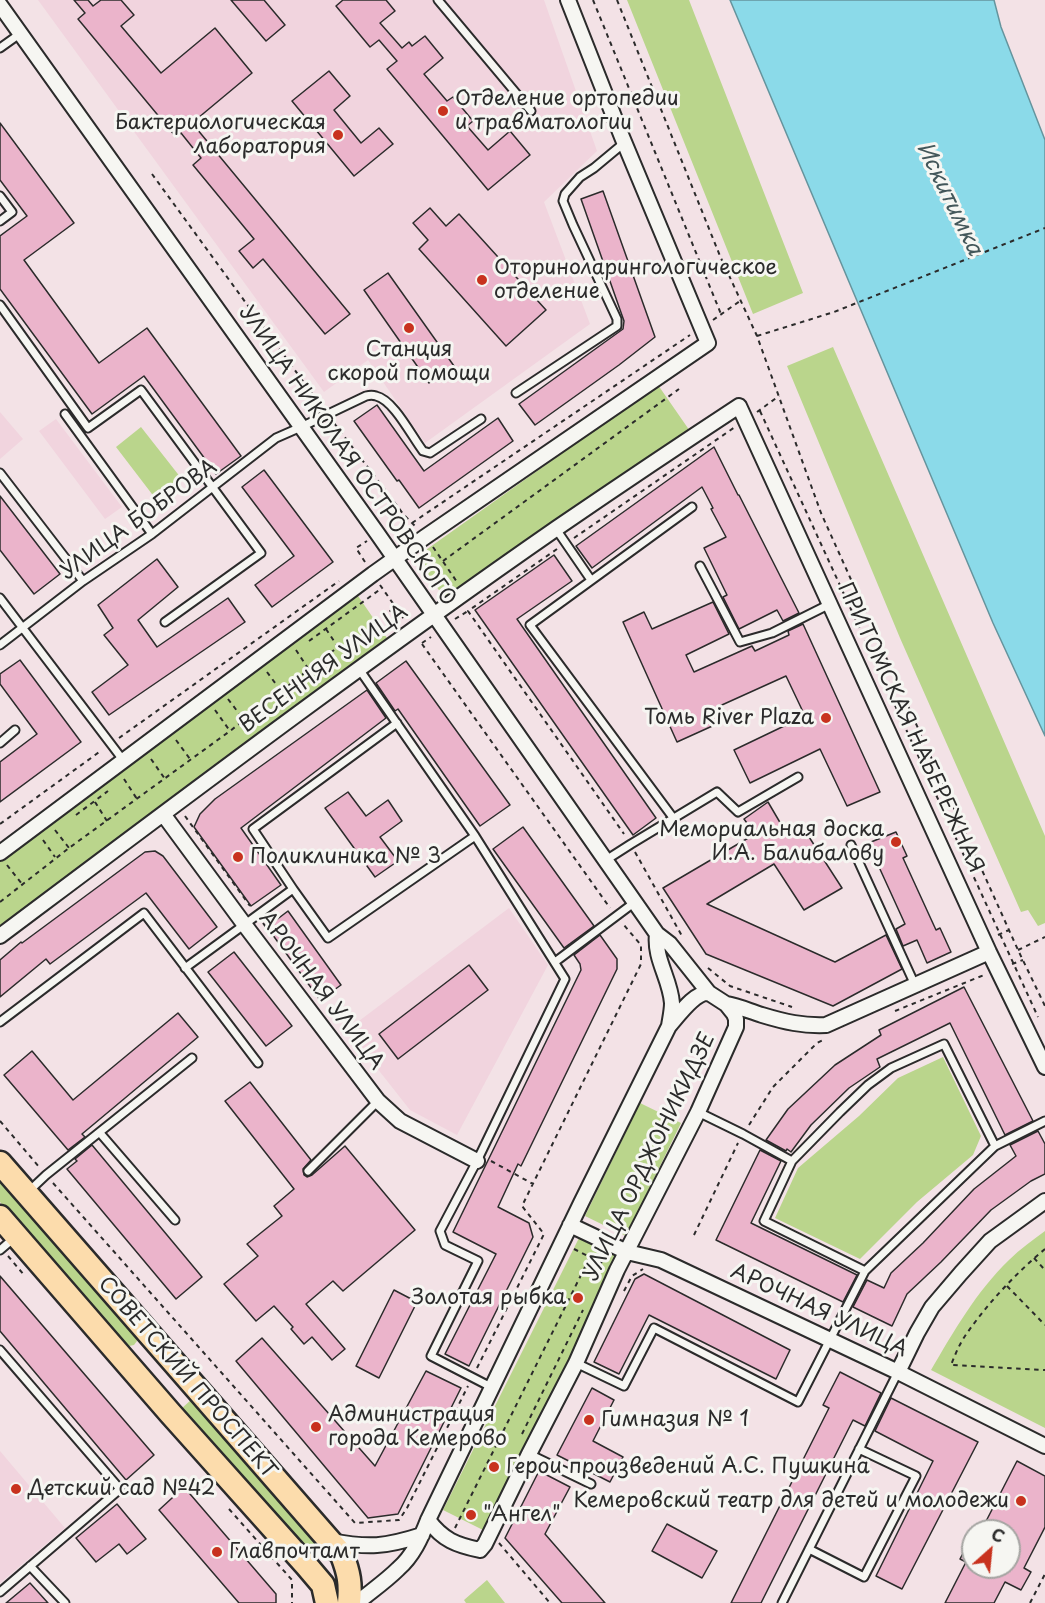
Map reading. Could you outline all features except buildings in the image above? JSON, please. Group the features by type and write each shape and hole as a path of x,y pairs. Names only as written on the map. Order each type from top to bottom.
{"main road":[{"name":"СОВЕТСКИЙ ПРОСПЕКТ","path":"0,1163 342,1555 349,1572 349,1603"},
{"name":"СОВЕТСКИЙ ПРОСПЕКТ","path":"0,1217 8,1243 113,1348 306,1565 323,1585 327,1603"},
{"path":"113,1348 126,1356 134,1356 141,1352 145,1346 146,1337 141,1325"},
{"path":"164,1407 161,1395 168,1382 182,1377 191,1382"}],"street":[{"path":"3,859 123,760 395,558 708,343 624,143 568,0"},
{"name":"УЛИЦА НИКОЛАЯ ОСТРОВСКОГО","path":"0,4 395,558 657,934"},
{"name":"ПРИТОМСКАЯ НАБЕРЕЖНАЯ","path":"739,406 987,947 1045,1067"},
{"name":"ВЕСЕННЯЯ УЛИЦА","path":"0,936 434,615 556,529 739,406"},
{"name":"АРОЧНАЯ УЛИЦА","path":"163,814 378,1101 400,1121 478,1158"},
{"path":"657,934 670,944 709,993 726,1004 806,1026 826,1025 915,986 987,947"},
{"name":"УЛИЦА ОРДЖОНИКИДЗЕ","path":"357,1603 399,1569 411,1556 570,1225 669,1026 672,1002 657,951 657,934"},
{"path":"669,1026 697,996 704,992 709,993"},
{"name":"УЛИЦА ОРДЖОНИКИДЗЕ","path":"492,1544 529,1454 576,1364 627,1252 698,1112 736,1027 734,1014 726,1004"},
{"path":"898,1372 932,1307 961,1273 990,1241 1045,1201"},
{"name":"АРОЧНАЯ УЛИЦА","path":"570,1225 627,1252 661,1260 898,1372 1045,1446"},
{"path":"428,1520 446,1539 458,1546 480,1550 492,1544"},
{"path":"330,1541 377,1546 395,1544 422,1535"}],"lane":[{"path":"438,0 531,111"},
{"path":"0,48 21,33"},
{"path":"516,393 616,326 617,319 563,201 565,194 580,177 624,143"},
{"path":"0,196 12,212 0,221"},
{"path":"0,305 88,428 141,390 261,553 165,622"},
{"name":"УЛИЦА БОБРОВА","path":"0,645 83,581 152,534 276,438 366,396 374,395 383,399 395,411 423,451 430,453 481,419"},
{"path":"65,414 152,534"},
{"path":"0,473 83,581"},
{"path":"674,819 530,625 692,507"},
{"path":"556,529 591,580"},
{"path":"700,566 740,642 772,633 830,604"},
{"path":"0,598 123,760"},
{"path":"359,669 475,836 566,979 440,1231 446,1245 478,1261 431,1356 493,1388"},
{"path":"397,723 253,829 293,889 328,938 475,836"},
{"path":"0,743 15,730"},
{"path":"606,860 717,792 738,812 798,777"},
{"path":"851,845 915,986"},
{"path":"186,968 293,889"},
{"path":"555,962 634,902"},
{"path":"0,1022 144,913 258,1063"},
{"path":"865,1271 764,1221 792,1161 868,1085 891,1068 944,1044 995,1146"},
{"path":"26,1193 192,1058"},
{"path":"308,1171 378,1101"},
{"path":"698,1112 792,1161"},
{"path":"576,1364 624,1386 654,1328 798,1402 865,1271 995,1146 1045,1120"},
{"path":"100,1133 175,1220"},
{"path":"0,1350 120,1489 0,1592"},
{"path":"782,1603 898,1372"},
{"path":"809,1549 864,1577 916,1476 859,1449"},
{"path":"529,1454 591,1484"},
{"path":"30,1566 65,1603"}],"path":[{"path":"593,0 721,314"},
{"path":"617,0 720,256 756,336 821,513 1045,1006"},
{"path":"152,174 328,415 404,514"},
{"path":"756,336 834,312 1045,228"},
{"path":"412,523 741,301"},
{"path":"443,561 679,389"},
{"path":"685,940 631,844 468,611 779,396"},
{"path":"760,410 1040,1023"},
{"path":"0,824 346,575"},
{"path":"0,902 69,848 282,692 338,647 396,608"},
{"path":"326,629 338,647"},
{"path":"0,1121 356,1523 399,1520 544,1234 522,1206 641,964 641,945 616,916 422,644"},
{"path":"296,650 309,670"},
{"path":"267,672 282,692"},
{"path":"228,699 244,720"},
{"path":"215,710 230,731"},
{"path":"176,740 190,760"},
{"path":"151,759 165,779"},
{"path":"124,779 137,800"},
{"path":"95,802 107,821"},
{"path":"181,810 277,943"},
{"path":"55,830 69,848"},
{"path":"43,840 56,858"},
{"path":"3,859 22,884"},
{"path":"987,947 1000,934 1009,930"},
{"path":"1018,950 1045,937"},
{"path":"894,1011 1023,960"},
{"path":"705,965 730,986 795,1008"},
{"path":"694,1235 743,1134 773,1087 816,1043 828,1038"},
{"path":"478,1158 533,1184"},
{"path":"570,1247 610,1266"},
{"path":"1045,1250 1034,1258 986,1309 964,1337 951,1365 1045,1370"},
{"path":"453,1530 590,1257"},
{"path":"1034,1258 1045,1270"},
{"path":"1006,1286 1045,1325"},
{"path":"523,1433 585,1306"},
{"path":"492,1544 550,1603"},
{"path":"1030,1603 1045,1574"},
{"path":"292,1580 292,1603"}],"shaded area":[{"path":"38,0 544,0 597,151 544,202 590,324 425,443 368,360 324,392"},
{"path":"0,412 23,439 0,459"},
{"path":"56,419 122,507 105,519 39,431"},
{"path":"509,908 548,965 457,1135 410,1110 347,1030"},
{"name":"Детский сад №42","path":"0,1451 65,1528 0,1583"}],"green space":[{"path":"627,0 689,0 803,293 753,314"},
{"path":"833,347 1045,836 1045,923 1038,926 1028,910 1021,912 900,638 787,366"},
{"path":"658,385 692,434 452,609 416,557"},
{"path":"141,427 181,478 155,498 116,447"},
{"path":"356,593 389,641 0,927 0,855"},
{"path":"943,1057 981,1136 973,1155 917,1202 860,1259 775,1218 798,1168 859,1116 898,1078"},
{"path":"640,1103 681,1123 626,1236 585,1216"},
{"path":"0,1178 136,1334 137,1341 134,1345 124,1344 0,1202"},
{"path":"1045,1231 1045,1428 931,1370 966,1312 986,1285 1013,1256"},
{"path":"580,1236 620,1256 483,1530 443,1510"},
{"path":"192,1399 320,1546 308,1556 181,1409"},
{"path":"487,1580 505,1603 466,1603 464,1600"}],"water":[{"name":"Искитимка","path":"730,0 994,0 1001,27 1045,140 1045,736 993,623"}],"place":[{"name":"Отделение ортопедии и травматологии","path":"443,111"},
{"name":"Бактериологическая лаборатория","path":"338,135"},
{"name":"Оториноларингологическое отделение","path":"482,280"},
{"name":"Станция скорой помощи","path":"409,328"},
{"name":"Томь River Plaza","path":"826,718"},
{"name":"Мемориальная доска И.А. Балибалову","path":"896,842"},
{"name":"Поликлиника № 3","path":"238,857"},
{"name":"Золотая рыбка","path":"578,1298"},
{"name":"Гимназия № 1","path":"589,1420"},
{"name":"Администрация города Кемерово","path":"316,1427"},
{"name":"Герои произведений А.С. Пушкина","path":"494,1467"},
{"name":"Детский сад №42","path":"16,1489"},
{"name":"Кемеровский театр для детей и молодежи","path":"1021,1501"},
{"name":"\"Ангел\"","path":"471,1515"},
{"name":"Главпочтамт","path":"217,1552"}]}
